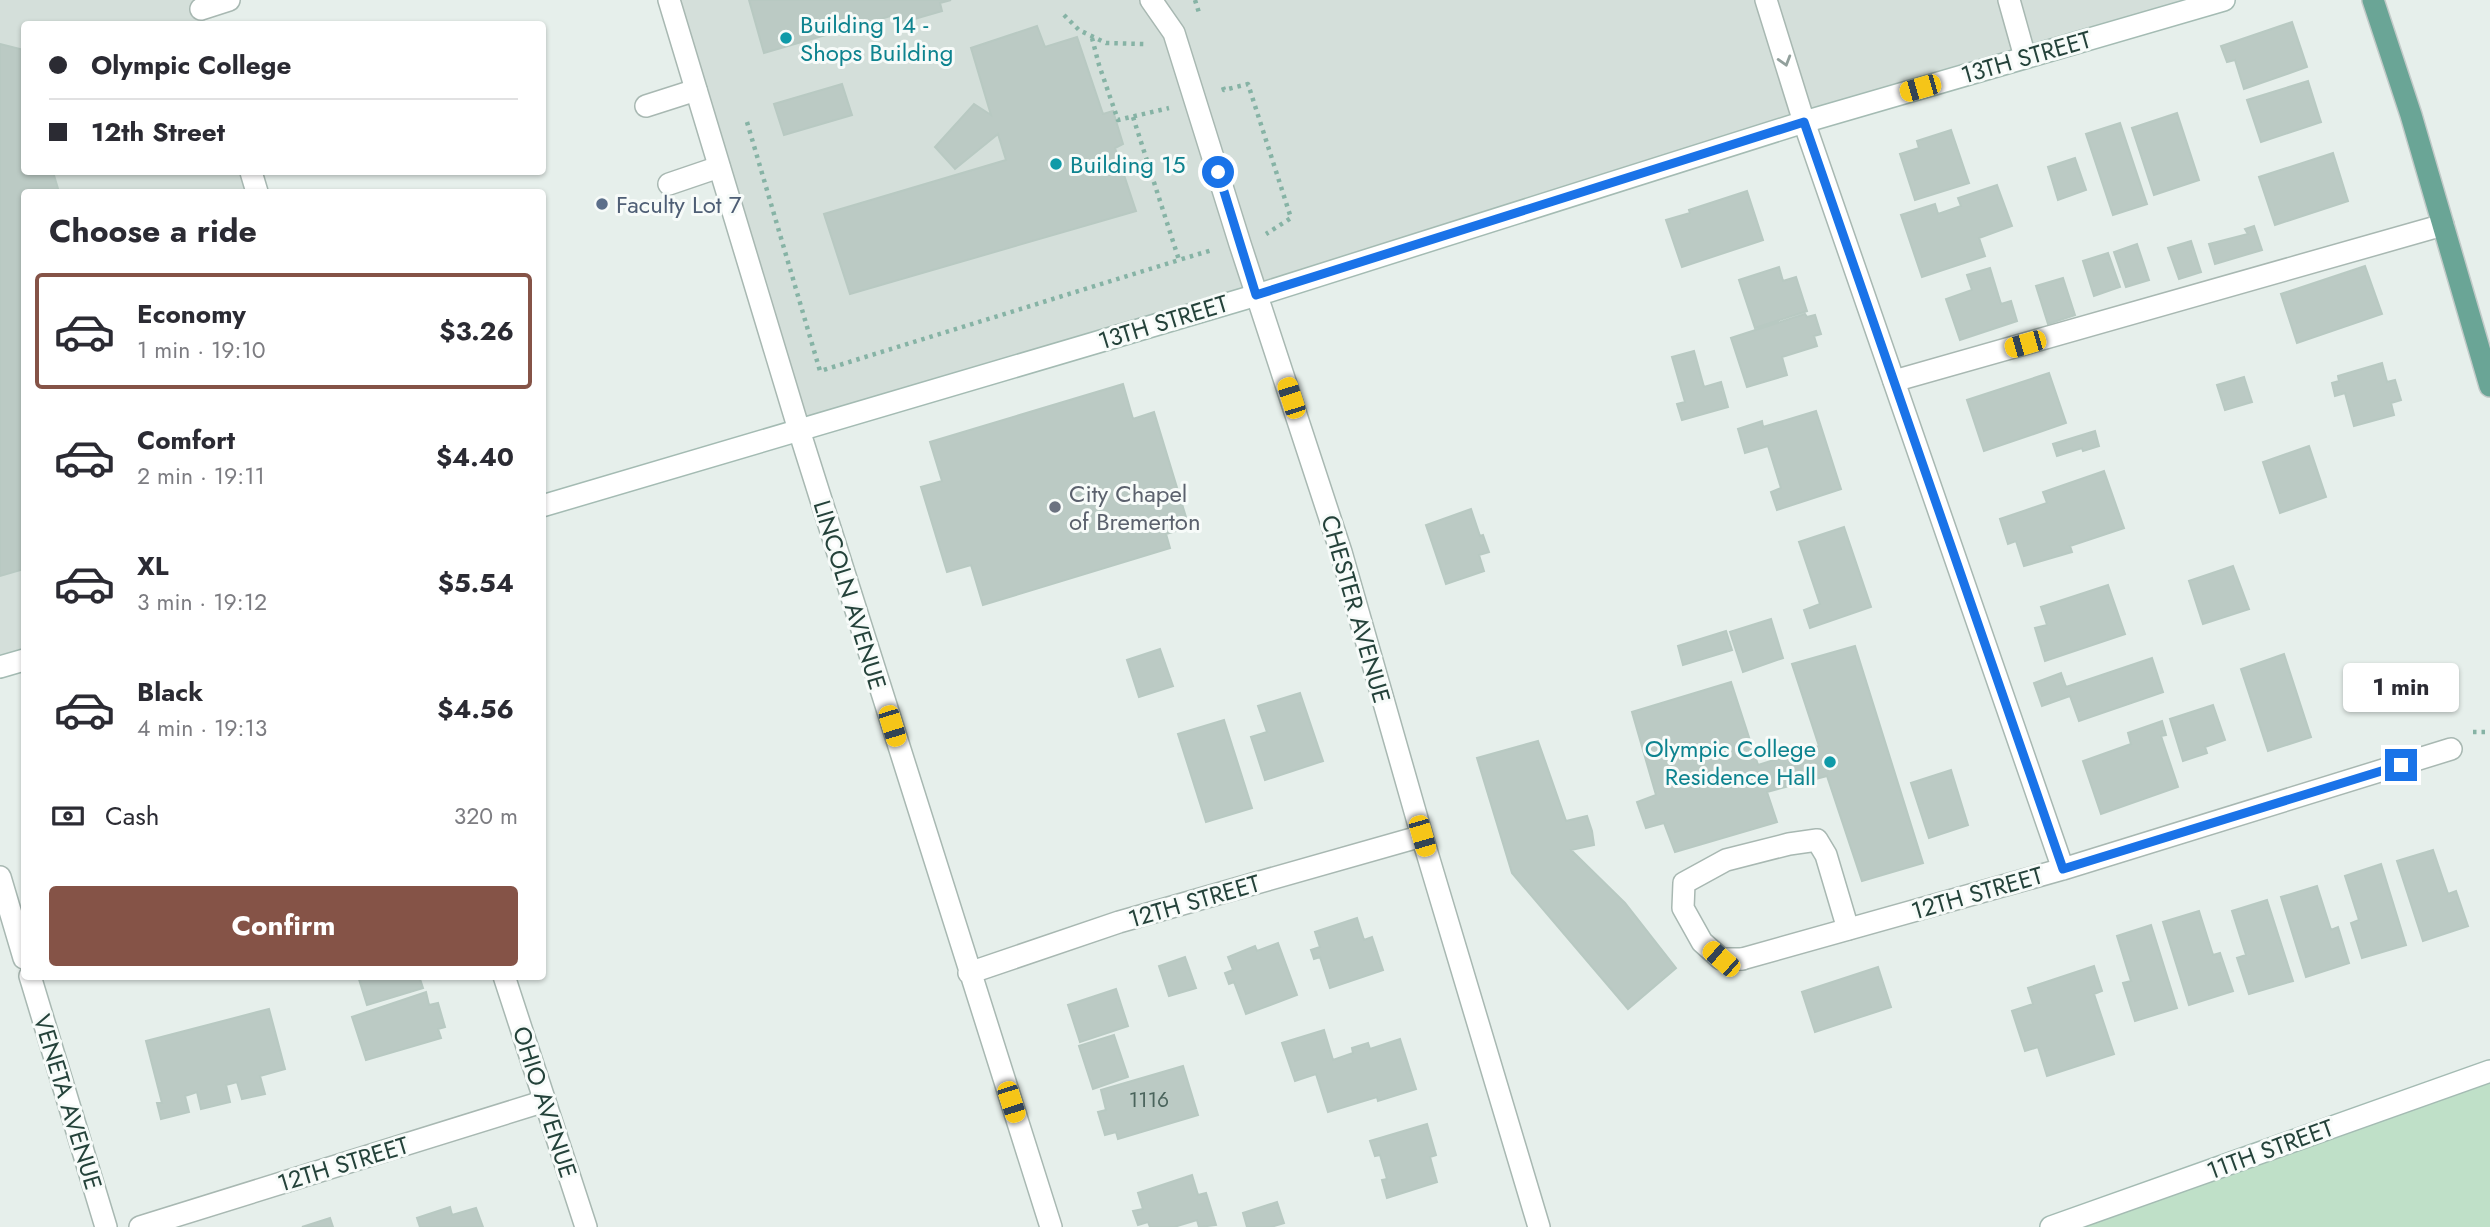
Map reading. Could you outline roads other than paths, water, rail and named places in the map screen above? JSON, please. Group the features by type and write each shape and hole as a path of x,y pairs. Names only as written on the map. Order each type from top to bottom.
{"main road":[{"path":"2373,0 2411,115 2490,386"}],"street":[{"path":"202,11 229,0"},
{"name":"LINCOLN AVENUE","path":"669,0 799,430 1051,1227"},
{"name":"CHESTER AVENUE","path":"1151,0 1174,33 1256,295 1341,552 1422,836 1539,1227"},
{"path":"1766,0 1804,122 2063,869"},
{"path":"2009,0 2025,57"},
{"name":"13TH STREET","path":"546,505 1256,295 1804,122 2224,0"},
{"path":"646,106 696,90"},
{"path":"669,184 719,167"},
{"path":"1894,381 2443,225"},
{"path":"0,667 21,661"},
{"name":"12TH STREET","path":"1848,929 1826,855 1817,840 1789,844 1726,860 1684,883 1683,908 1702,942 1721,959 1742,959 2063,869 2451,749"},
{"name":"12TH STREET","path":"969,972 1119,922 1422,836"},
{"path":"0,877 21,948"},
{"name":"VENETA AVENUE","path":"31,980 106,1227"},
{"name":"OHIO AVENUE","path":"506,980 586,1227"},
{"name":"11TH STREET","path":"2051,1227 2490,1072"},
{"name":"12TH STREET","path":"140,1227 545,1101"}],"place":[{"name":"Building 14 - Shops Building","path":"786,38"},
{"name":"Building 15","path":"1056,164"},
{"name":"Faculty Lot 7","path":"602,204"},
{"name":"City Chapel of Bremerton","path":"1055,507"},
{"name":"Olympic College Residence Hall","path":"1830,762"}]}
